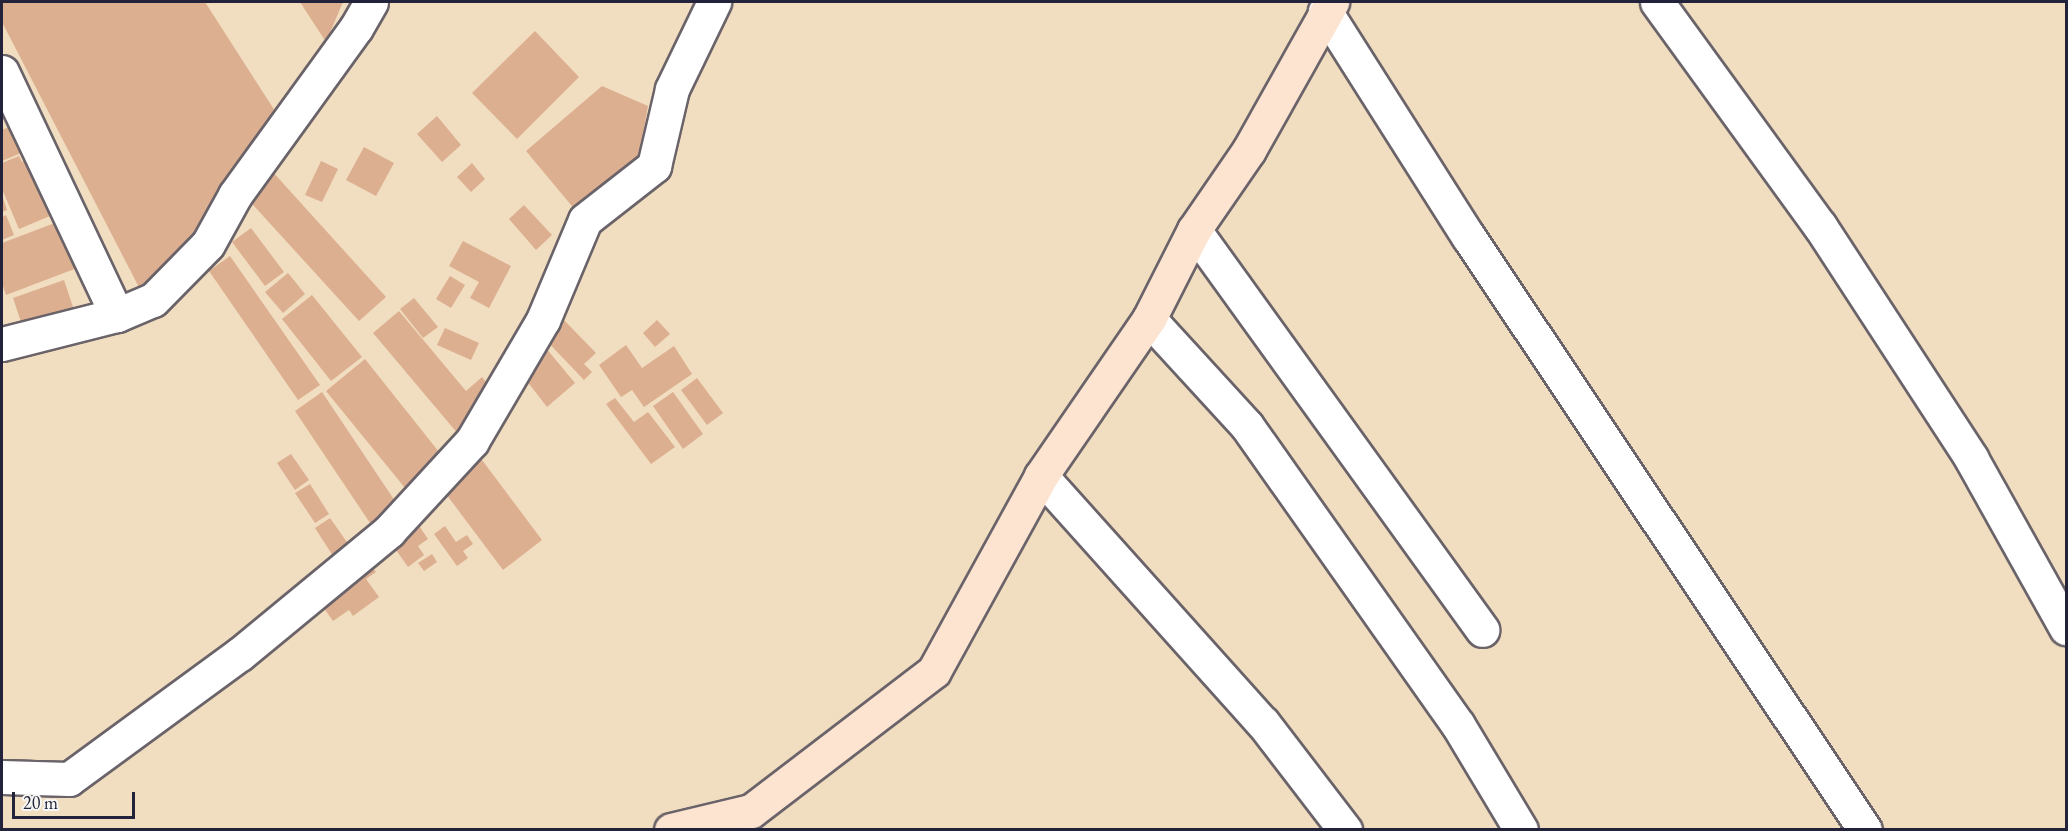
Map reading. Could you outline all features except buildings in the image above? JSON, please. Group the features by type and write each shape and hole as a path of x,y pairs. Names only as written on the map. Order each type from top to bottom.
{"main road":[{"path":"671,830 751,811 934,671 1041,476 1149,319 1194,230 1249,150 1328,6"}],"street":[{"path":"2,344 117,315 153,300 208,244 236,195 356,28 370,2"},
{"path":"2,777 69,780 240,654 389,531 457,458 472,441 543,320 585,220 654,166 672,89 714,2"},
{"path":"1658,2 1820,226 1971,458 2067,628"},
{"path":"1328,6 1468,236 1865,830"},
{"path":"2,72 117,315"},
{"path":"1194,230 1484,630"},
{"path":"1149,319 1247,426 1458,725 1521,830"},
{"path":"1041,476 1263,723 1345,830"}]}
